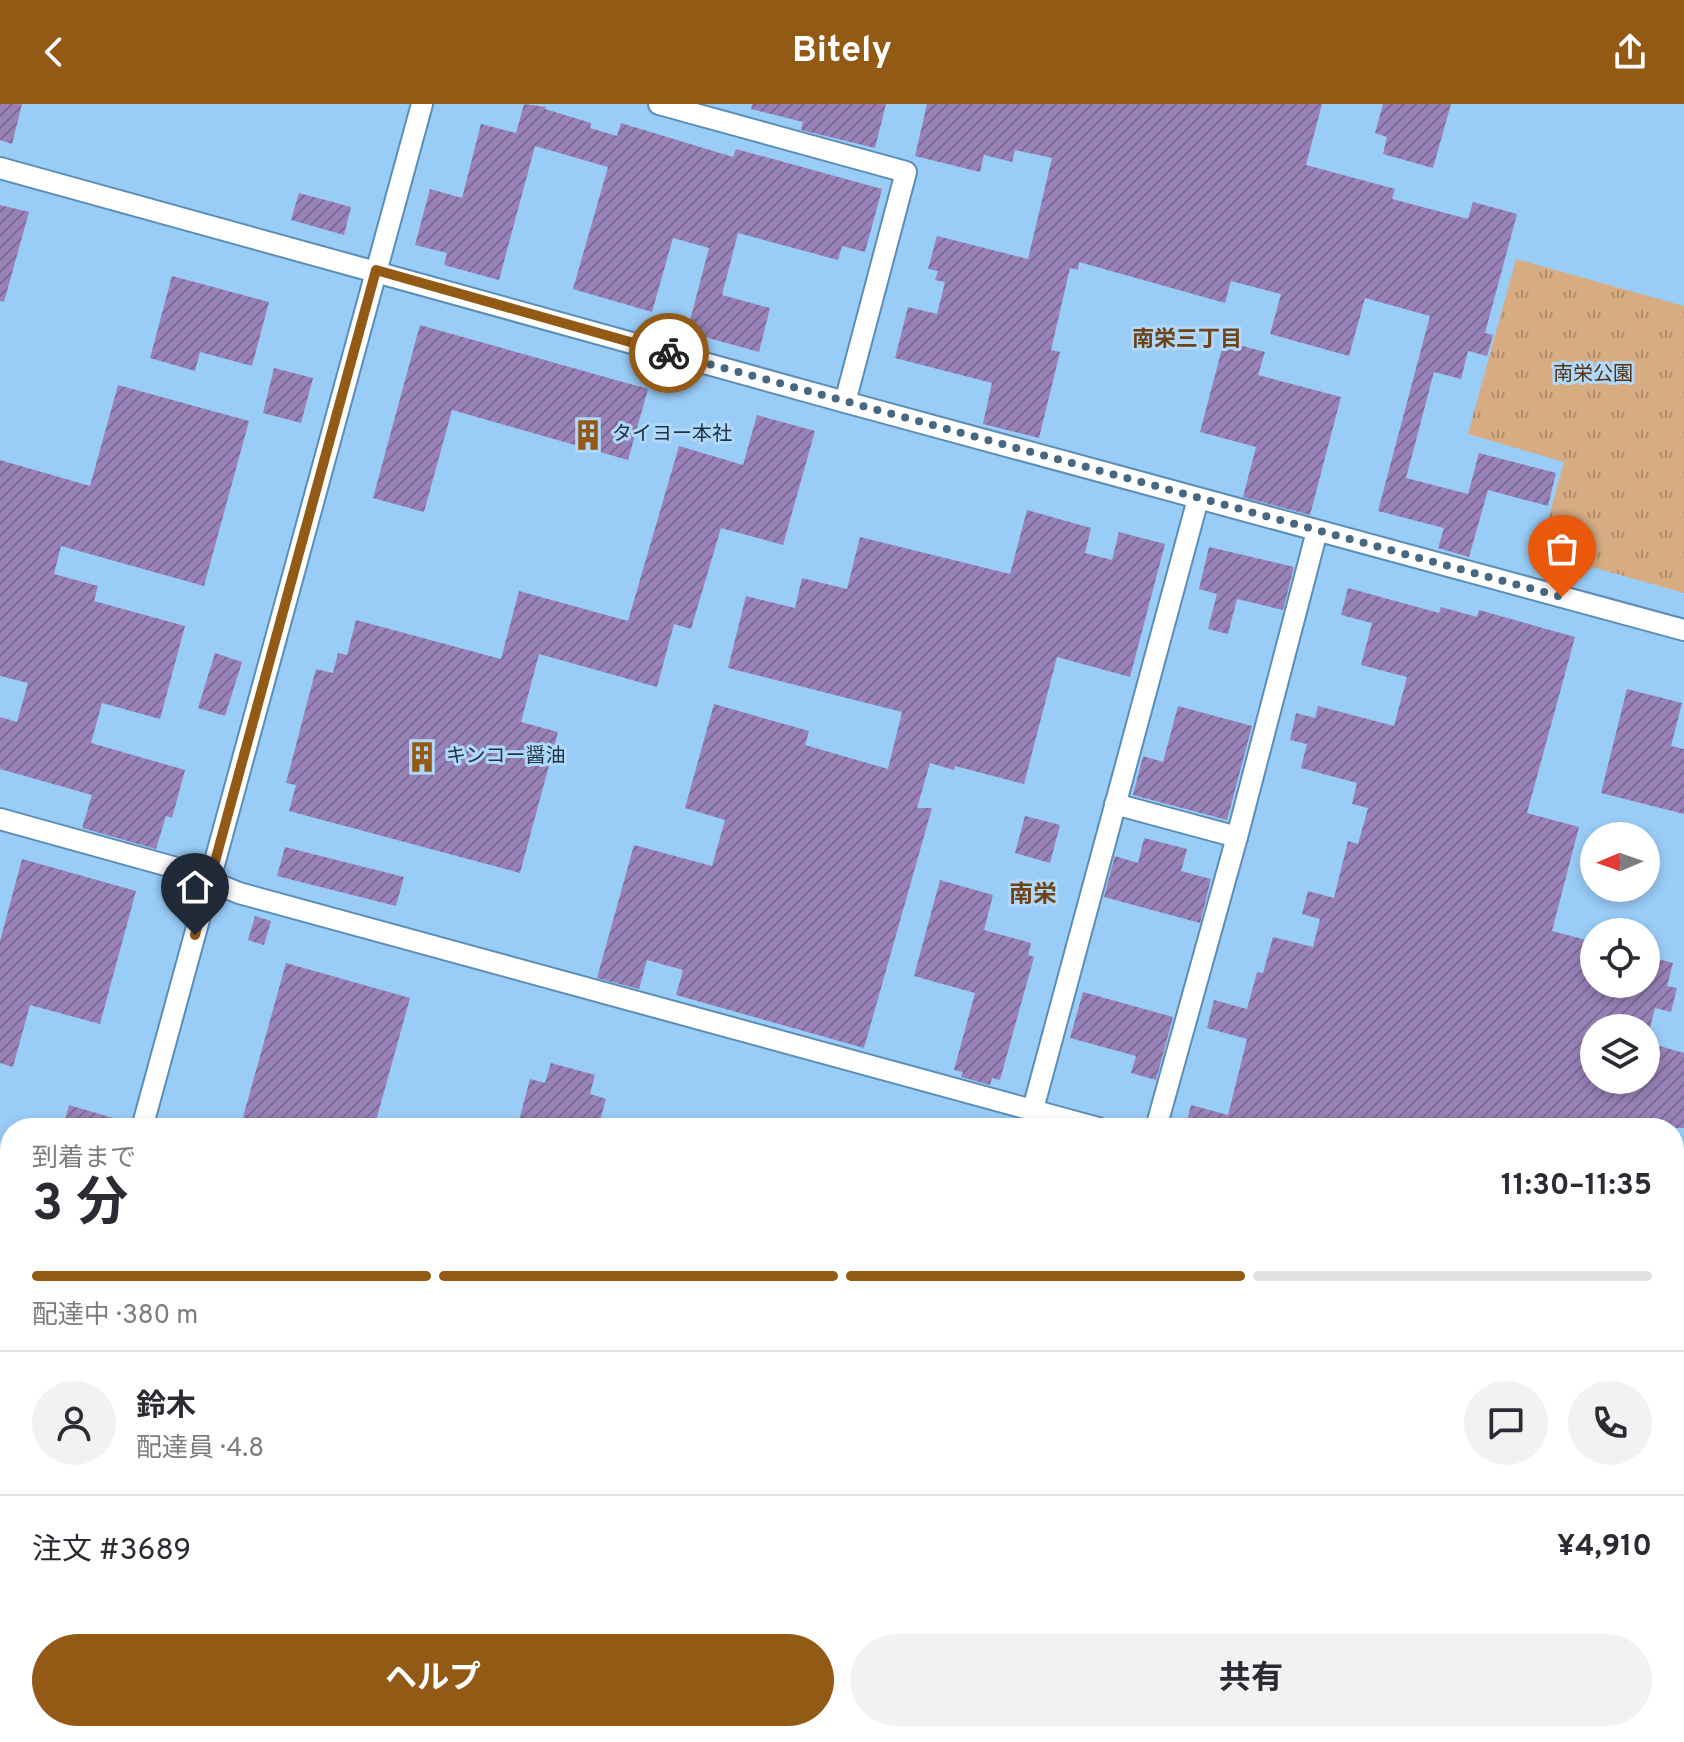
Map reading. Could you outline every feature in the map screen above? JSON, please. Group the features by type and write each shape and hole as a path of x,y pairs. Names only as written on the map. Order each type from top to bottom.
{"street":[{"path":"145,1118 422,104"},
{"path":"659,104 906,172 845,402"},
{"path":"0,168 1684,630"},
{"path":"1033,1109 1198,499"},
{"path":"1159,1118 1317,531"},
{"path":"1115,804 1237,837"},
{"path":"0,819 180,869 239,893 1064,1118"}],"green space":[{"name":"南栄公園","path":"1516,259 1684,306 1684,593 1539,552 1564,462 1468,434"}],"building":[{"path":"0,104 22,104 12,144 0,140"},
{"path":"524,104 546,107 591,123 590,128 617,136 621,123 733,157 736,149 882,189 865,252 842,246 838,260 738,233 722,295 770,308 759,352 687,332 709,248 673,238 652,312 573,289 608,167 535,146 499,280 444,265 447,253 415,245 430,189 462,198 481,124 516,133"},
{"path":"752,104 886,104 875,148 801,130 803,122 751,109"},
{"path":"927,104 1322,104 1306,165 1395,189 1392,199 1468,219 1473,202 1517,214 1485,333 1493,335 1487,356 1468,351 1461,379 1434,372 1406,478 1468,494 1479,453 1556,473 1548,506 1488,490 1469,557 1438,548 1444,528 1378,511 1430,316 1365,298 1349,356 1270,334 1281,294 1231,281 1225,303 1079,262 1078,270 1070,268 1051,350 1060,352 1039,438 983,424 992,383 895,358 908,307 937,314 945,282 935,280 938,271 928,269 937,236 1028,259 1052,158 1015,150 1012,162 984,155 980,172 915,156"},
{"path":"1383,104 1451,104 1433,168 1383,154 1387,137 1375,133"},
{"path":"299,193 351,207 344,235 291,220"},
{"path":"0,205 29,212 4,302 0,301"},
{"path":"172,276 269,302 252,366 200,352 195,371 150,358"},
{"name":"タイヨー本社","path":"420,325 648,389 628,460 452,410 424,512 373,498"},
{"path":"1224,341 1265,352 1258,375 1341,397 1310,515 1243,497 1256,447 1200,432"},
{"path":"274,368 313,378 301,423 263,413"},
{"path":"118,385 249,421 204,586 61,546 54,574 98,586 94,601 185,626 160,719 102,703 91,743 185,770 172,818 166,816 156,849 82,828 92,795 0,769 0,717 17,722 28,683 0,676 0,460 90,486"},
{"name":"キンコー醤油","path":"757,415 815,431 783,545 721,528 691,629 674,624 657,687 539,654 521,722 558,732 520,873 289,811 296,785 286,783 316,669 333,673 338,653 347,655 356,620 501,659 519,591 628,621 679,446 743,465"},
{"path":"1027,510 1091,528 1085,553 1112,560 1119,532 1165,544 1130,677 1057,657 1024,784 955,766 954,770 930,763 917,808 932,808 864,1048 676,995 683,970 647,960 639,989 597,978 634,845 712,866 725,820 685,808 714,704 809,731 805,745 888,769 902,712 728,668 746,596 795,608 802,578 847,589 860,537 1010,574"},
{"path":"1209,547 1294,567 1283,610 1237,599 1228,634 1208,629 1217,594 1199,589"},
{"path":"1348,588 1439,613 1441,607 1477,617 1479,610 1575,637 1527,813 1579,827 1552,931 1580,938 1580,998 1660,998 1660,960 1673,963 1667,986 1677,988 1671,1012 1655,1008 1654,1014 1580,1014 1580,1094 1660,1094 1660,1046 1684,1053 1684,1118 1188,1118 1191,1105 1228,1115 1247,1039 1207,1028 1214,1000 1247,1009 1257,972 1263,973 1273,937 1313,947 1320,919 1302,914 1308,891 1334,898 1348,841 1358,844 1368,808 1352,804 1357,783 1301,768 1307,744 1290,740 1296,713 1315,718 1318,706 1394,726 1407,677 1361,665 1372,623 1341,615"},
{"path":"215,653 242,662 225,716 198,708"},
{"path":"1627,689 1682,703 1671,746 1684,749 1684,814 1601,793"},
{"path":"1178,706 1252,726 1227,820 1133,795 1143,756 1163,762"},
{"path":"1025,816 1060,825 1050,863 1015,853"},
{"path":"1144,838 1187,849 1181,871 1211,879 1200,923 1104,897 1115,856 1138,863"},
{"path":"285,847 404,877 396,906 277,876"},
{"path":"22,859 136,891 100,1024 30,1005 13,1067 0,1063 0,941"},
{"path":"940,880 993,895 984,930 1031,943 1028,955 1034,957 1000,1080 992,1078 990,1085 961,1077 963,1072 954,1070 975,993 914,976"},
{"path":"255,916 271,921 264,945 248,940"},
{"path":"286,963 410,998 377,1118 243,1118"},
{"path":"1083,992 1173,1017 1156,1080 1131,1073 1136,1056 1070,1038"},
{"path":"551,1063 595,1075 590,1094 606,1099 601,1118 520,1118 530,1079 545,1083"},
{"path":"69,1105 113,1118 66,1118"}],"way so far":[{"path":"669,353 1562,597"}],"place":[{"name":"タイヨー本社","path":"588,435"},
{"name":"キンコー醤油","path":"422,757"}],"district":[{"name":"南栄三丁目","path":"1187,340"},
{"name":"南栄","path":"1033,896"}],"route":[{"path":"195,935 376,270 669,353"}]}
